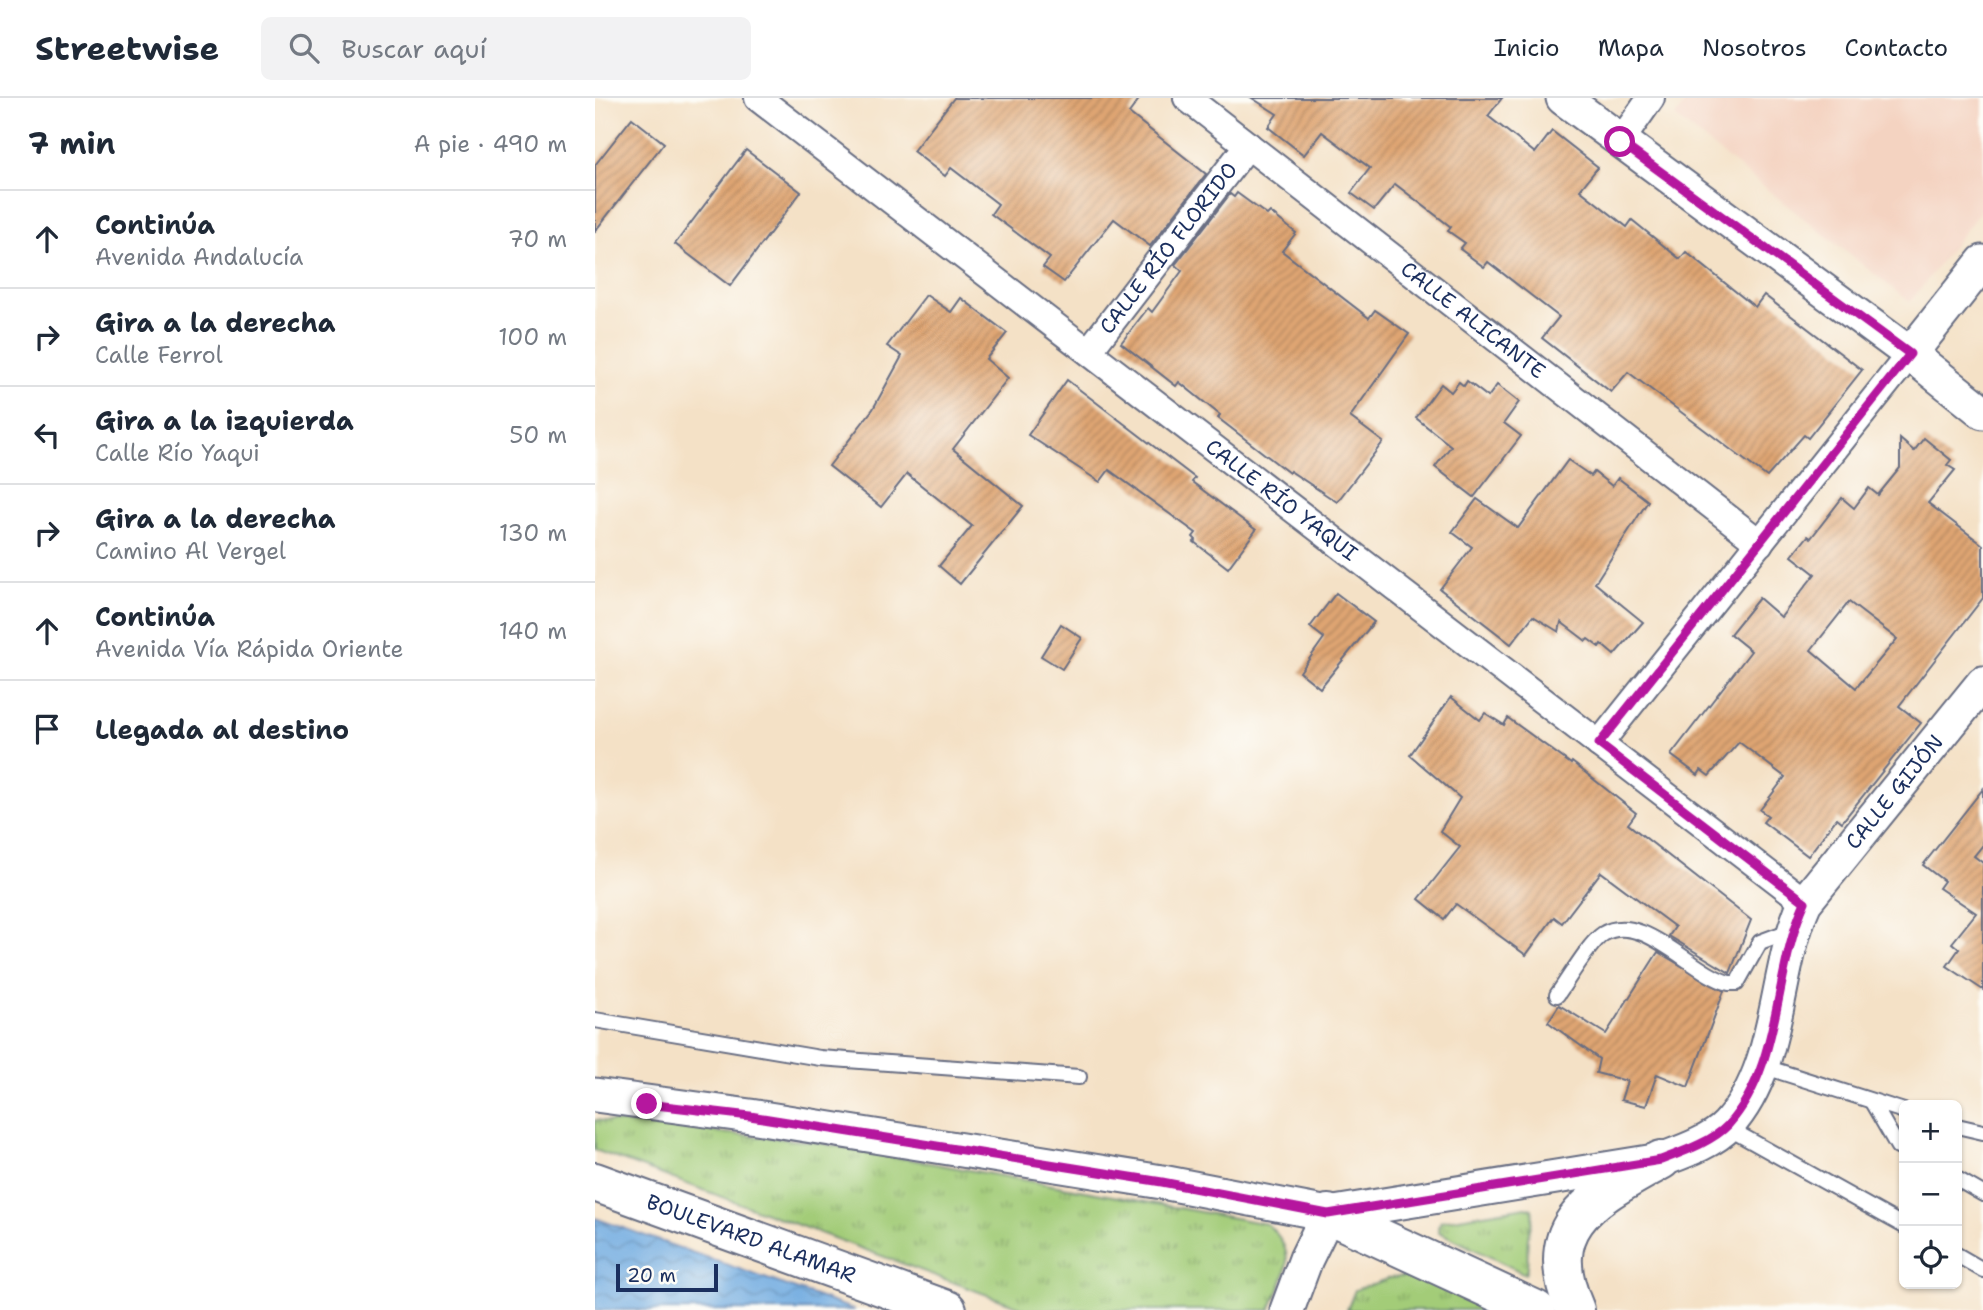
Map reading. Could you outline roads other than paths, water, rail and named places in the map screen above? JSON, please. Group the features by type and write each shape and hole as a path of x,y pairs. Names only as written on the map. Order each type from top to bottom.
{"highway":[{"path":"1575,1310 1561,1271 1562,1250 1573,1222 1593,1202 1617,1185 1661,1160"},
{"name":"BOULEVARD ALAMAR","path":"595,1182 947,1310"},
{"path":"1328,1214 1536,1310"}],"street":[{"name":"CALLE RÍO YAQUI","path":"758,98 1599,744 1798,916"},
{"name":"CALLE ALICANTE","path":"1187,98 1760,543"},
{"path":"1563,98 1910,354 1983,412"},
{"path":"1620,142 1651,98"},
{"name":"CALLE RÍO FLORIDO","path":"1089,351 1248,145"},
{"path":"1599,744 1983,262"},
{"name":"CALLE GIJÓN","path":"1798,916 1983,683"},
{"path":"595,1095 750,1116 1162,1182 1328,1214 1661,1160 1690,1149 1726,1127 1747,1097 1762,1066 1798,916"},
{"path":"1287,1310 1306,1259 1328,1214"}],"lane":[{"path":"1557,995 1602,935 1619,928 1639,931 1723,982 1737,984 1761,942 1798,916"},
{"path":"595,1020 820,1058 1079,1077"},
{"path":"1762,1066 1899,1110"},
{"path":"1872,1102 1899,1148"},
{"path":"1726,1127 1899,1223"},
{"path":"1962,1127 1983,1132"},
{"path":"1962,1182 1983,1194"},
{"path":"1962,1258 1983,1270"}],"water":[{"path":"595,1218 855,1310 595,1310"}]}
